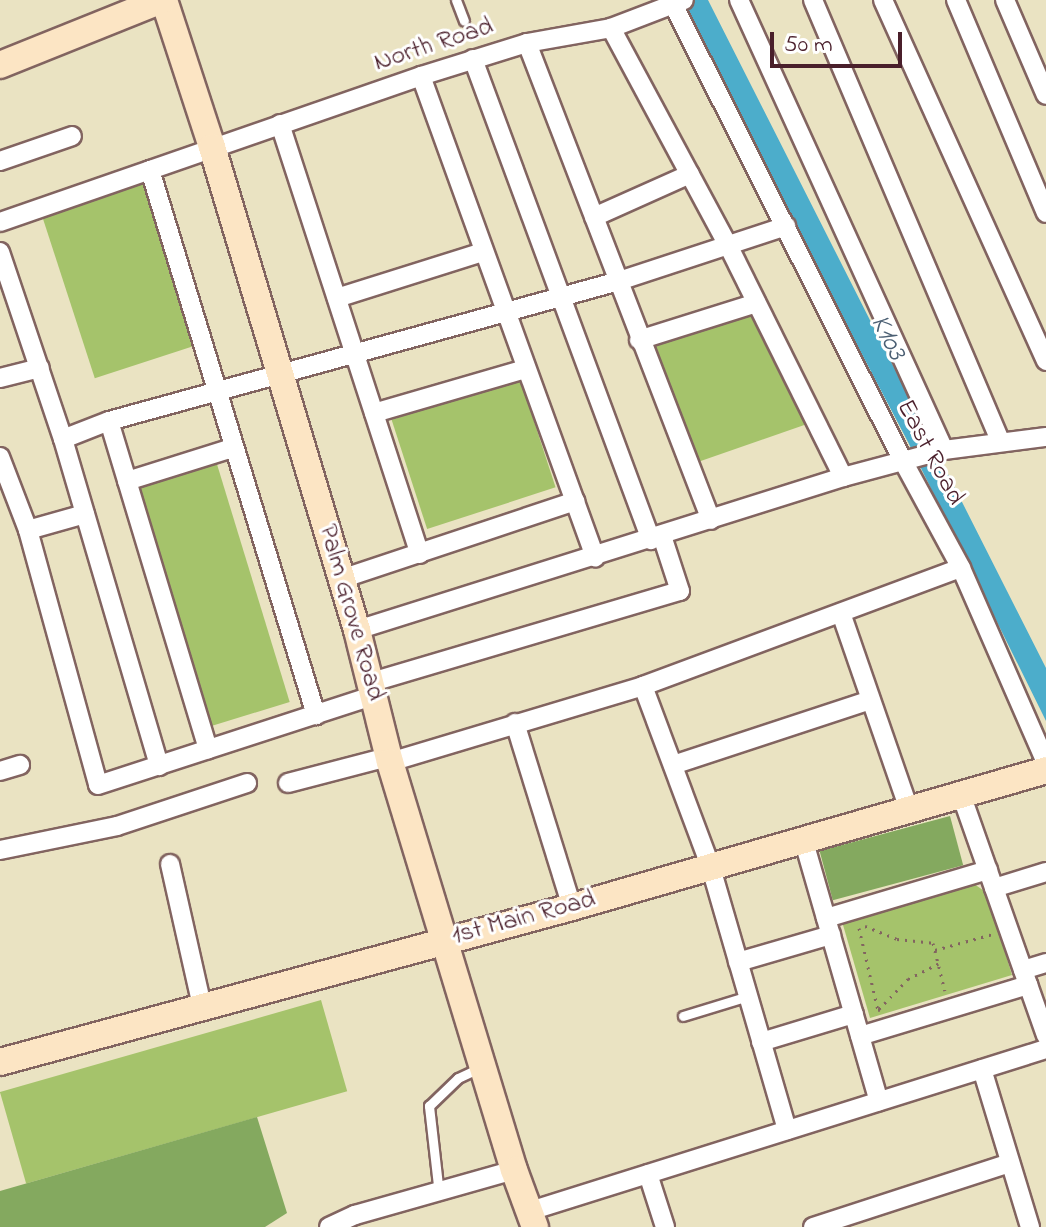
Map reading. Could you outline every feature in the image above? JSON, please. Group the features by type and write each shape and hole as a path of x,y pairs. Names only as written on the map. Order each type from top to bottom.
{"street":[{"path":"0,65 163,0"},
{"name":"Palm Grove Road","path":"163,0 212,147 281,374 374,689 389,760 514,1170 532,1219"},
{"path":"739,0 942,451"},
{"path":"813,0 1001,442"},
{"path":"883,0 1046,361"},
{"path":"956,0 1046,213"},
{"path":"1005,0 1046,95"},
{"name":"North Road","path":"0,222 473,59 527,43 611,28 676,2"},
{"name":"East Road","path":"676,2 786,226 908,459 961,568 1046,763"},
{"path":"611,28 728,245 843,477"},
{"path":"527,43 711,520"},
{"path":"0,457 28,530 98,785 316,715 374,689 680,591 561,297 473,59"},
{"path":"421,76 595,557"},
{"path":"280,124 420,554"},
{"path":"0,161 72,136"},
{"path":"150,170 219,392 232,448 316,715"},
{"path":"594,217 690,174"},
{"path":"63,439 109,421 619,281 786,226"},
{"path":"0,252 63,439 159,766"},
{"path":"337,298 483,252"},
{"path":"639,340 756,303"},
{"path":"0,378 40,368"},
{"path":"374,413 525,369"},
{"path":"109,421 208,749"},
{"path":"357,630 843,477 942,451 1046,437"},
{"path":"127,481 232,448"},
{"path":"341,579 575,501"},
{"path":"28,530 85,514"},
{"path":"288,783 389,760 643,686 961,568"},
{"path":"841,613 910,812"},
{"path":"643,686 711,868 787,1130"},
{"path":"673,765 871,700"},
{"path":"515,723 572,907"},
{"path":"0,771 20,765"},
{"name":"1st Main Road","path":"0,1062 572,907 962,797 1046,770"},
{"path":"0,850 117,826 247,783"},
{"path":"962,797 1046,1036"},
{"path":"804,842 879,1101"},
{"path":"170,864 202,1006"},
{"path":"738,962 829,926 991,879 1046,872"},
{"path":"862,1036 947,1000 1026,977 1046,963"},
{"path":"761,1042 854,1014"},
{"path":"532,1219 648,1174 1046,1049"},
{"path":"982,1069 1030,1227"},
{"path":"813,1227 1010,1163"},
{"path":"329,1227 514,1170"},
{"path":"648,1174 665,1227"}],"lane":[{"path":"456,0 464,21"},
{"path":"683,1016 748,996"},
{"path":"439,1194 429,1106 458,1078 482,1067"}],"path":[{"path":"857,921 872,917"},
{"path":"857,921 897,939 933,943 947,1000"},
{"path":"857,921 878,1010"},
{"path":"935,950 995,933 992,921"},
{"path":"862,1036 878,1010 908,979 938,964"},
{"path":"947,1000 958,987"},
{"path":"932,995 947,1000"},
{"path":"878,1010 891,1006"}],"green space":[{"path":"145,180 198,345 95,378 41,214"},
{"path":"754,312 810,423 695,463 646,344"},
{"path":"520,378 556,487 427,529 392,420"},
{"path":"216,461 290,702 207,727 134,486"},
{"path":"950,816 963,865 833,900 820,851"},
{"path":"970,881 987,893 1012,975 870,1018 841,918"},
{"path":"321,1000 347,1091 26,1183 0,1092"},
{"path":"257,1117 287,1213 265,1227 0,1227 0,1191"}],"water":[{"path":"676,0 708,0 1046,668 1046,721 908,442"}],"water label":[{"name":"K103","path":"887,338"}]}
